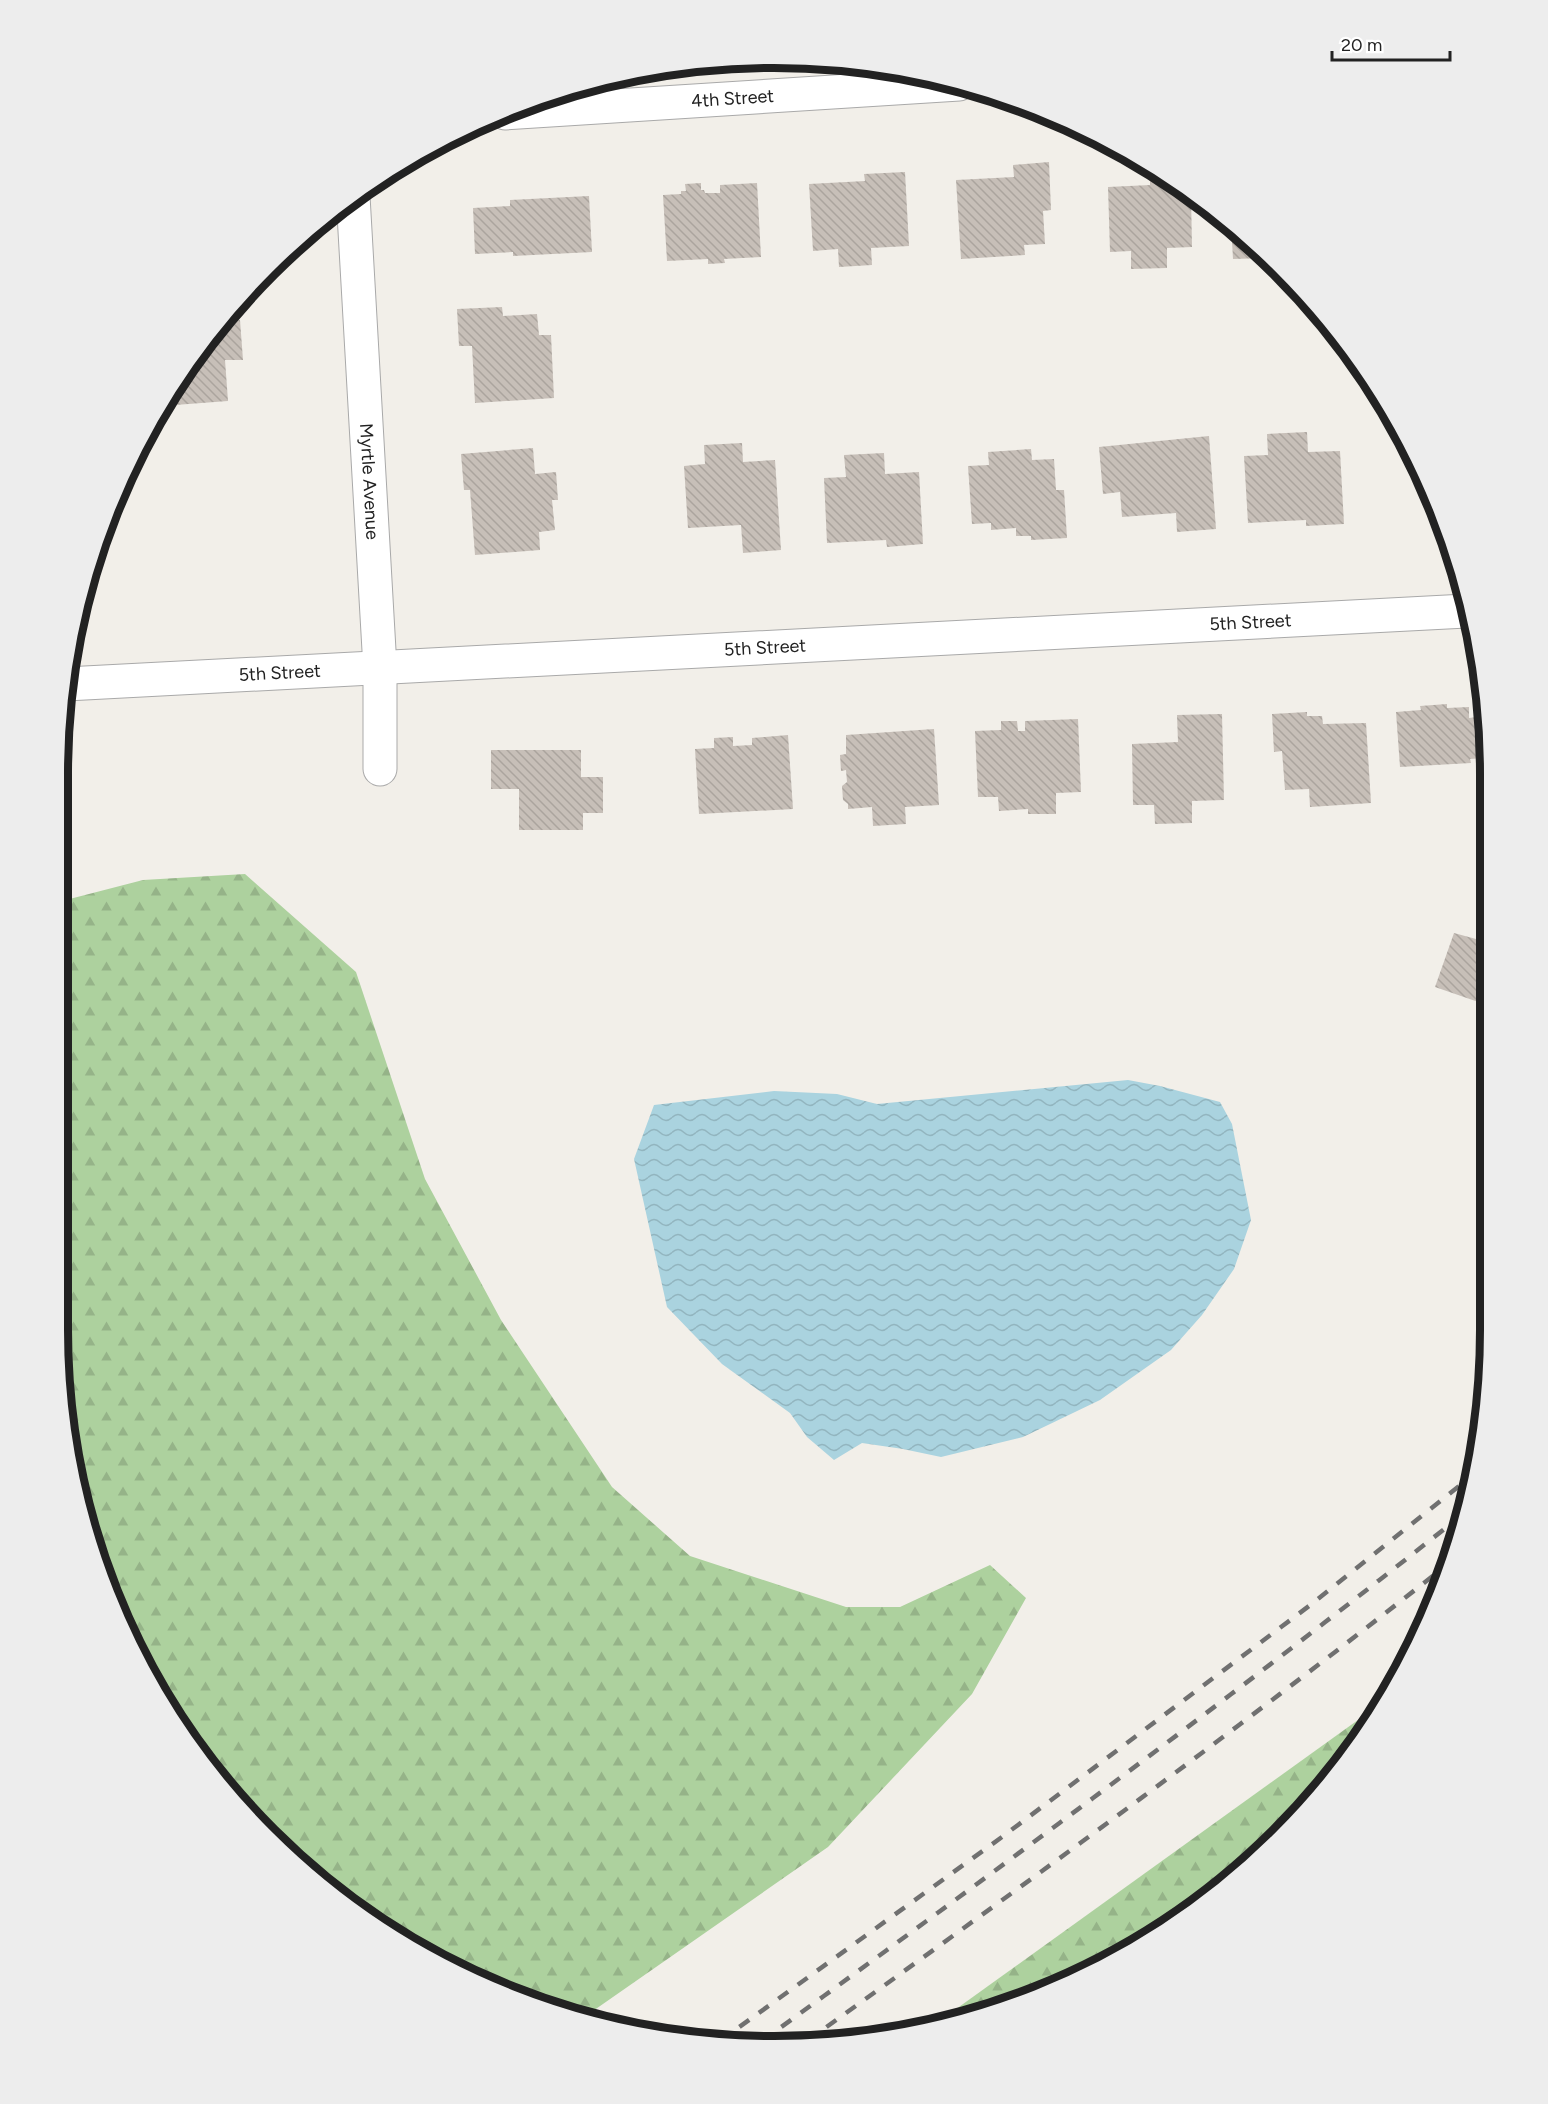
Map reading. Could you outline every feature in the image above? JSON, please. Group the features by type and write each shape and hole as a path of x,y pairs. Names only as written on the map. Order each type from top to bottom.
{"street":[{"name":"4th Street","path":"530,111 931,86"},
{"name":"Myrtle Avenue","path":"354,206 381,668 380,769"},
{"name":"5th Street","path":"74,684 1461,610"}],"green space":[{"path":"245,874 356,972 425,1179 501,1320 612,1487 690,1556 846,1607 900,1607 990,1565 1026,1598 972,1694 828,1847 591,2012 547,1999 462,1964 381,1917 344,1891 308,1861 274,1830 213,1760 162,1683 121,1600 105,1557 81,1468 69,1376 68,899 143,880"},
{"path":"1367,1714 1335,1760 1274,1830 1204,1891 1127,1942 1086,1964 1001,1999 949,2014"}],"water":[{"path":"1128,1080 1220,1102 1232,1124 1251,1220 1234,1269 1202,1315 1171,1350 1100,1400 1023,1437 941,1457 862,1443 834,1460 807,1437 790,1413 722,1364 667,1307 634,1159 654,1105 774,1091 837,1094 877,1104"}],"building":[{"path":"1049,162 1051,210 1043,211 1045,244 1024,245 1025,255 961,259 956,180 1014,177 1013,165"},
{"path":"905,172 909,246 871,248 872,265 839,267 838,249 813,251 809,184 865,181 864,174"},
{"path":"1150,176 1191,204 1192,247 1167,248 1167,268 1131,269 1131,251 1110,252 1108,187 1150,185"},
{"path":"701,183 701,190 705,193 720,193 720,185 757,183 761,257 724,259 725,263 708,264 708,259 667,261 663,195 681,194 681,191 686,191 685,184"},
{"path":"589,196 592,252 513,256 513,252 475,254 473,208 510,206 510,200"},
{"path":"1232,236 1257,258 1233,259"},
{"path":"502,307 503,316 537,314 539,335 551,335 554,398 475,403 472,346 459,346 457,309"},
{"path":"240,320 243,360 225,360 228,401 172,405 213,344 232,321"},
{"path":"1307,432 1308,452 1340,451 1344,524 1306,526 1306,520 1248,523 1244,456 1268,455 1267,434"},
{"path":"1209,436 1216,529 1177,532 1176,513 1122,517 1120,492 1103,494 1099,447"},
{"path":"742,443 743,462 775,460 781,550 743,553 741,525 688,528 684,466 705,464 704,445"},
{"path":"533,448 535,474 556,472 558,500 552,500 555,530 539,532 540,550 475,555 470,490 464,490 461,454"},
{"path":"1031,449 1032,460 1054,459 1056,490 1064,490 1067,538 1031,540 1031,536 1016,536 1016,528 991,530 991,523 972,524 968,466 989,465 988,452"},
{"path":"884,453 885,474 919,472 923,544 887,547 886,540 827,543 824,478 846,477 844,455"},
{"path":"1447,704 1447,708 1469,707 1469,718 1478,717 1480,758 1470,759 1471,763 1400,767 1396,712 1421,710 1420,706"},
{"path":"1307,712 1307,716 1322,716 1323,724 1366,723 1371,803 1310,807 1309,789 1285,790 1282,751 1274,752 1272,714"},
{"path":"1222,714 1224,800 1192,801 1192,823 1155,824 1154,805 1133,805 1132,744 1178,742 1177,715"},
{"path":"1078,719 1081,792 1056,793 1056,814 1028,814 1028,809 999,811 998,797 978,797 975,731 1001,730 1001,721 1017,721 1018,731 1025,731 1025,721"},
{"path":"934,729 939,805 905,807 906,824 873,826 872,807 848,809 848,804 843,800 842,786 847,782 846,770 841,771 840,755 846,754 846,735"},
{"path":"788,735 793,809 699,814 695,749 714,748 714,738 733,737 733,746 752,745 752,738"},
{"path":"491,750 581,750 581,777 603,777 603,813 583,813 583,830 519,830 519,789 491,789"},
{"path":"1454,933 1480,940 1480,1003 1435,987"}],"railway":[{"path":"728,2035 1002,1837 1309,1606 1463,1483"},
{"path":"769,2036 1118,1780 1453,1522"},
{"path":"815,2035 1130,1806 1437,1572"}]}
